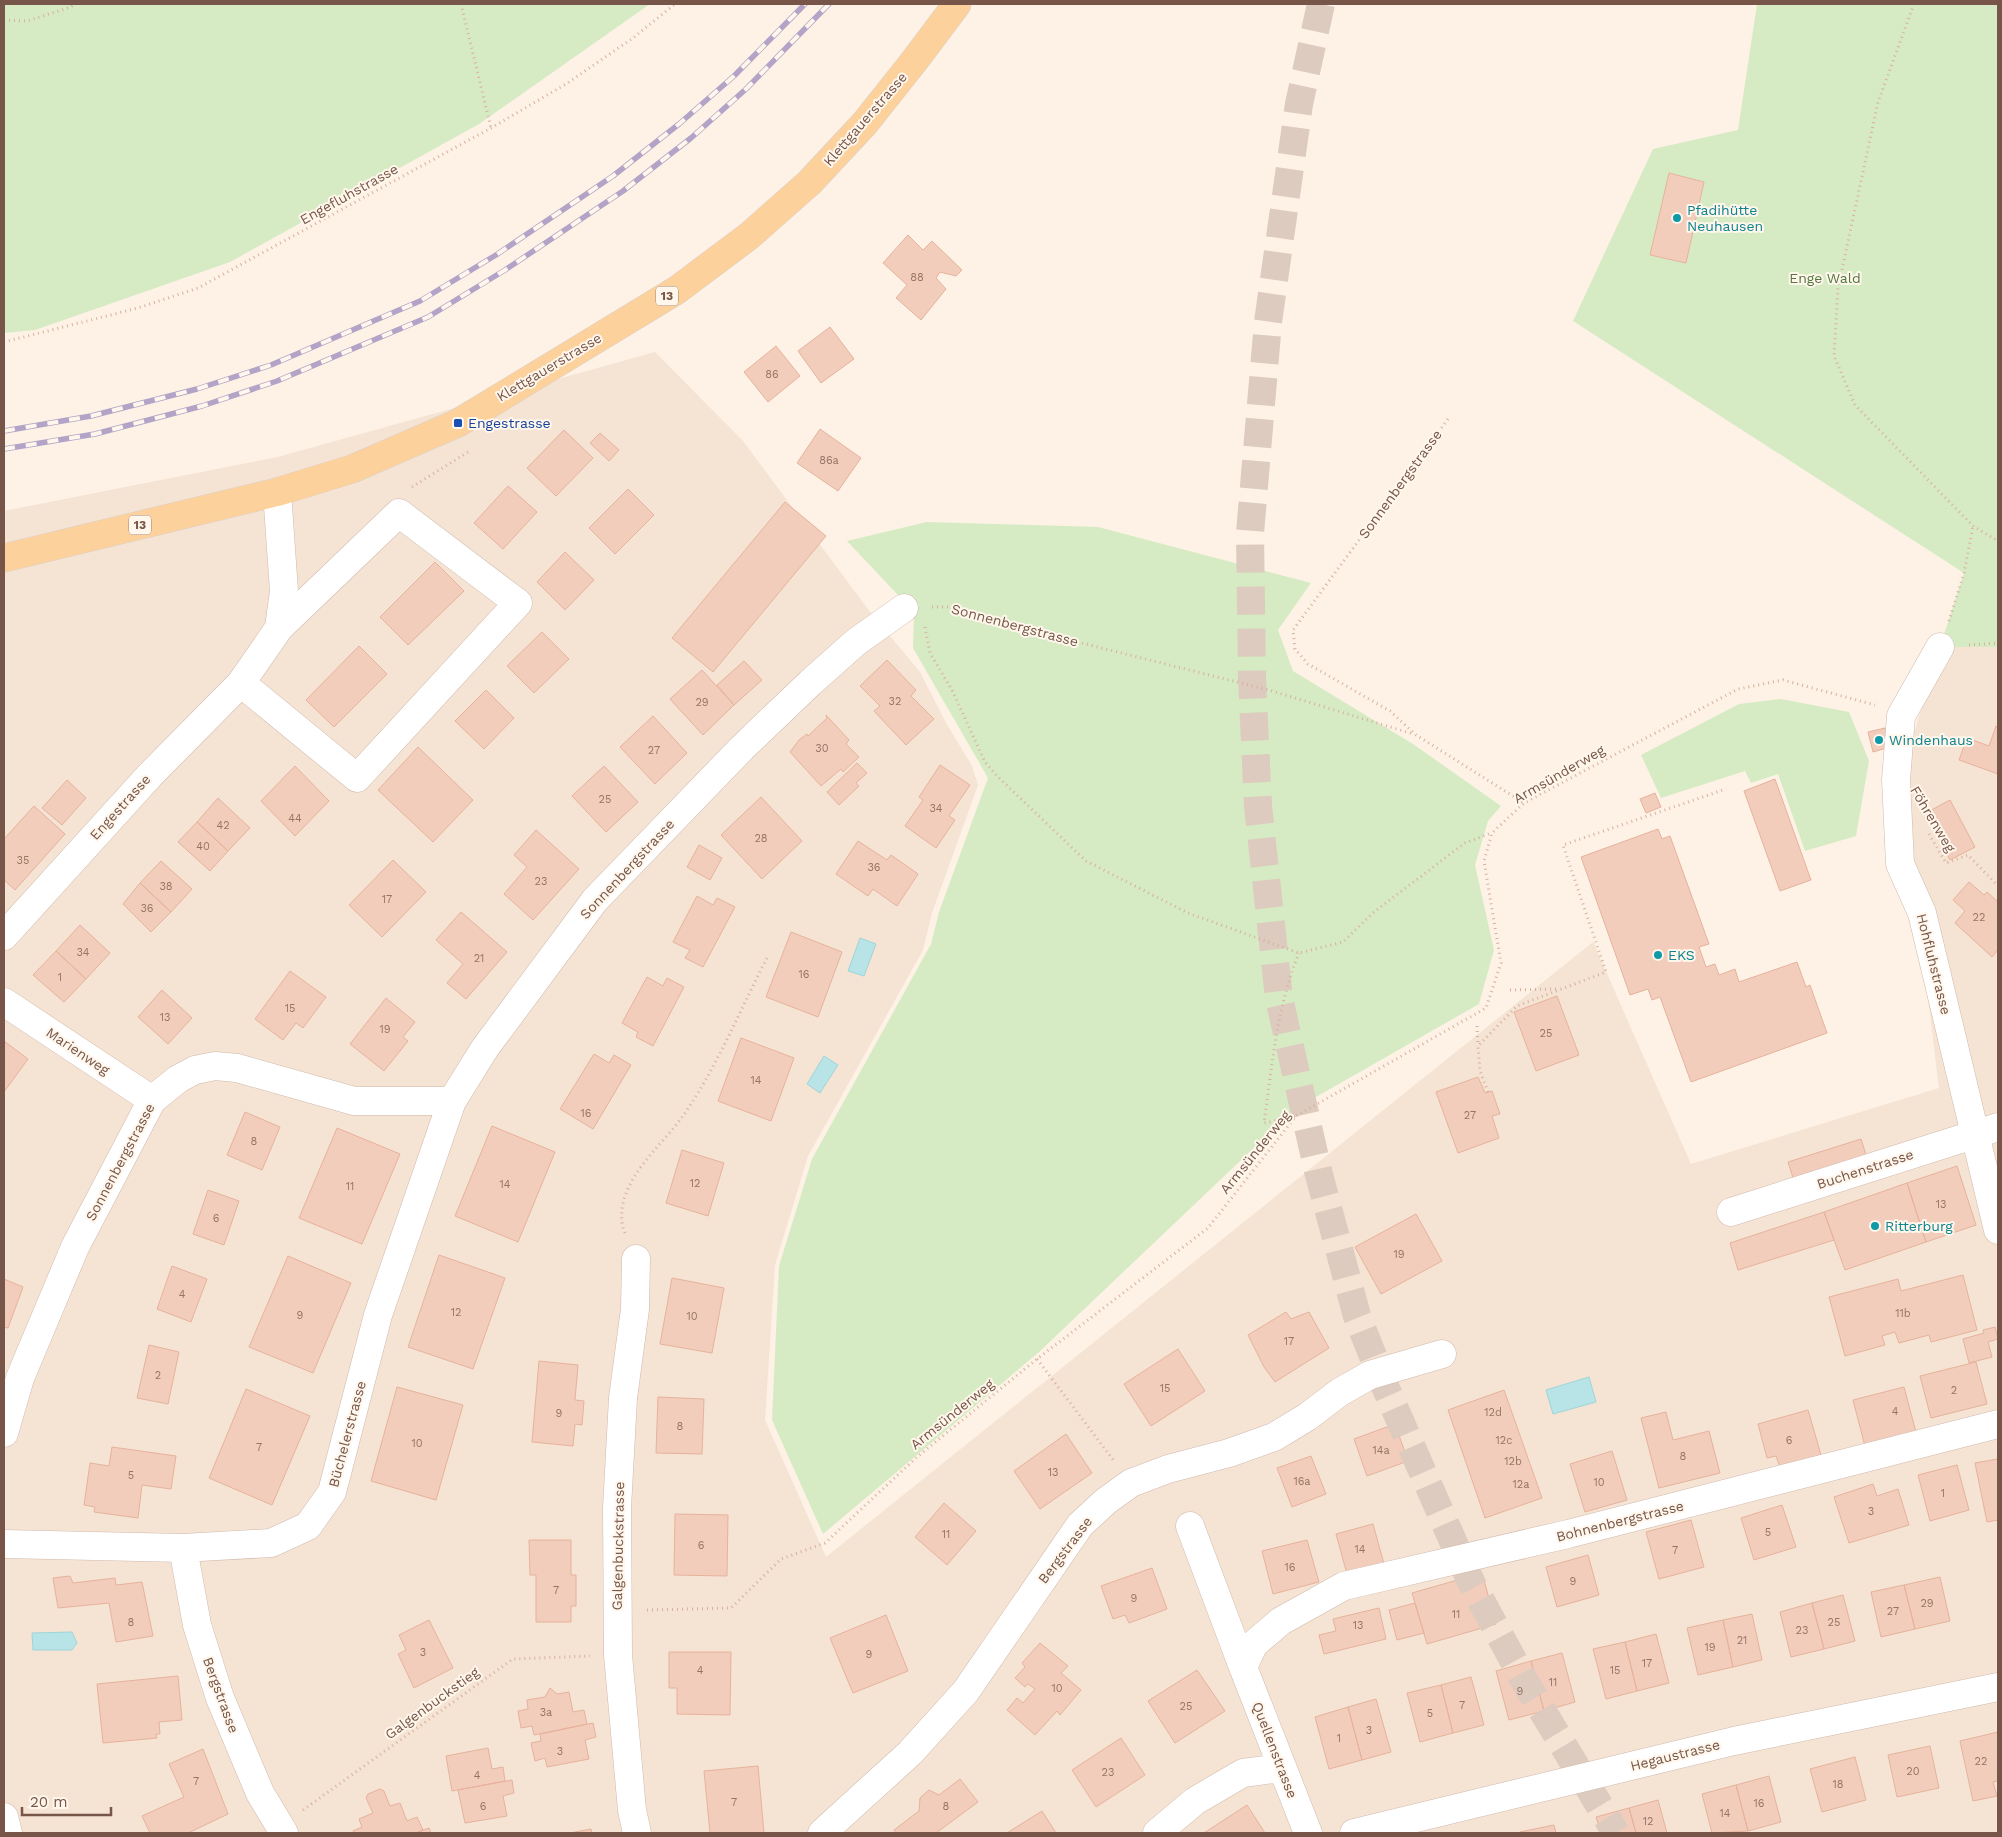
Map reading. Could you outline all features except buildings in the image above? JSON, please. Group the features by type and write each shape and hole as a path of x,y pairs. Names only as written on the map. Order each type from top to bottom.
{"main road":[{"name":"Klettgauerstrasse","path":"4,558 277,492 352,469 458,423 677,290 749,236 809,183 865,123 916,60 956,4"}],"street":[{"name":"Engestrasse","path":"277,492 284,591 279,628"},
{"name":"Engestrasse","path":"4,936 150,775 241,683 279,628 399,513 518,603 357,778 241,683"},
{"name":"Sonnenbergstrasse","path":"4,1433 20,1378 75,1247 152,1100 178,1079 195,1070 215,1066 237,1068 354,1101 452,1101 485,1048 595,900 742,748 810,683 856,642 913,607"},
{"name":"Hohfluhstrasse","path":"1940,647 1901,716 1896,780 1900,864 1922,913 1987,1130 1998,1230"},
{"name":"Marienweg","path":"4,1002 152,1100"},
{"name":"Büchelerstrasse","path":"4,1544 183,1548 271,1543 308,1526 332,1492 378,1315 452,1101"},
{"name":"Buchenstrasse","path":"1731,1212 1987,1130"},
{"name":"Galgenbuckstrasse","path":"636,1259 635,1308 621,1426 616,1508 618,1655 632,1810 637,1833"},
{"name":"Bergstrasse","path":"822,1833 910,1753 966,1691 1080,1525 1106,1501 1130,1483 1168,1469 1229,1453 1274,1437 1340,1392 1370,1375 1442,1354"},
{"name":"Bohnenbergstrasse","path":"1249,1655 1281,1621 1344,1586 1568,1534 1998,1424"},
{"name":"Quellenstrasse","path":"1190,1526 1249,1655 1281,1768 1308,1833"},
{"name":"Bergstrasse","path":"183,1548 197,1625 220,1698 260,1793 282,1830"},
{"name":"Hegaustrasse","path":"1354,1833 1734,1741 1998,1687"},
{"path":"1156,1833 1195,1801 1243,1773 1281,1768"},
{"path":"4,1816 8,1833"}],"path":[{"path":"4,20 28,21 71,7 74,4"},
{"path":"461,4 491,128"},
{"name":"Engefluhstrasse","path":"4,342 138,308 198,288 491,128 566,84 633,38 675,4"},
{"path":"1914,4 1878,102 1838,288 1834,356 1855,405 1973,526 1998,541"},
{"name":"Sonnenbergstrasse","path":"1448,419 1293,630 1295,648 1308,664 1390,711 1416,735 1524,804"},
{"path":"1940,647 1964,573 1973,526"},
{"path":"913,607 930,653 952,690 985,762 1086,861 1188,913 1299,953 1343,942 1374,912 1465,843 1492,833"},
{"name":"Sonnenbergstrasse","path":"913,607 948,607 966,614 1269,690 1416,735"},
{"name":"Armsünderweg","path":"617,1611 731,1608 781,1559 825,1544 917,1457 1037,1359 1208,1228 1296,1116 1486,1008 1501,963 1484,861 1492,833 1524,804 1738,689 1784,680 1874,704 1901,716"},
{"path":"1478,1046 1516,1006 1606,972 1563,845 1726,789"},
{"name":"Föhrenweg","path":"1926,830 1946,863 1968,855 1998,886"},
{"path":"1296,1116 1264,1122 1276,1040 1291,973 1299,953"},
{"path":"636,1259 620,1222 624,1197 634,1176 683,1116 703,1083 767,958"},
{"path":"1510,990 1559,989"},
{"path":"1477,1026 1480,1071 1488,1092"},
{"path":"1037,1359 1130,1483"},
{"name":"Galgenbuckstieg","path":"282,1830 512,1659 618,1655"}],"shaded area":[{"path":"655,352 743,441 870,612 920,672 946,723 972,766 978,785 932,913 923,950 808,1156 775,1265 765,1420 826,1557 1593,942 1691,1164 1939,1088 1905,811 1914,733 1940,647 1998,647 1998,1833 4,1833 4,511 278,457"}],"green space":[{"path":"4,4 650,4 479,124 230,262 35,330 4,333"},
{"name":"Enge Wald","path":"1757,4 1998,4 1998,647 1940,647 1964,573 1573,321 1653,149 1738,130"},
{"path":"927,522 1098,527 1311,583 1278,630 1293,671 1413,744 1501,806 1488,821 1475,865 1494,950 1479,1004 1295,1109 1039,1352 823,1534 772,1420 779,1266 812,1159 931,944 939,912 988,778 913,648 914,612 847,541"},
{"path":"1781,699 1849,712 1869,761 1856,836 1805,851 1778,774 1751,783 1745,771 1661,798 1641,755 1739,704"}],"water":[{"path":"860,938 876,944 864,976 848,971"},
{"path":"824,1056 838,1065 820,1093 807,1084"},
{"path":"1589,1377 1596,1402 1553,1414 1546,1390"},
{"path":"72,1632 77,1643 72,1650 33,1650 32,1633"}],"tunnel":[{"path":"1321,4 1299,104 1268,322 1250,533 1252,678 1258,806 1279,998 1318,1171 1357,1316 1387,1391 1471,1582 1525,1682 1616,1833"}],"railway":[{"path":"4,431 91,416 197,389 271,365 420,301 496,255 613,176 679,124 734,76 805,4"},
{"path":"4,449 95,434 202,406 277,381 428,317 505,270 623,191 691,138 746,89 829,4"}],"place":[{"name":"Pfadihütte Neuhausen","path":"1677,218"},
{"name":"Engestrasse","path":"458,423"},
{"name":"Windenhaus","path":"1879,740"},
{"name":"EKS","path":"1658,955"},
{"name":"Ritterburg","path":"1875,1226"}]}
